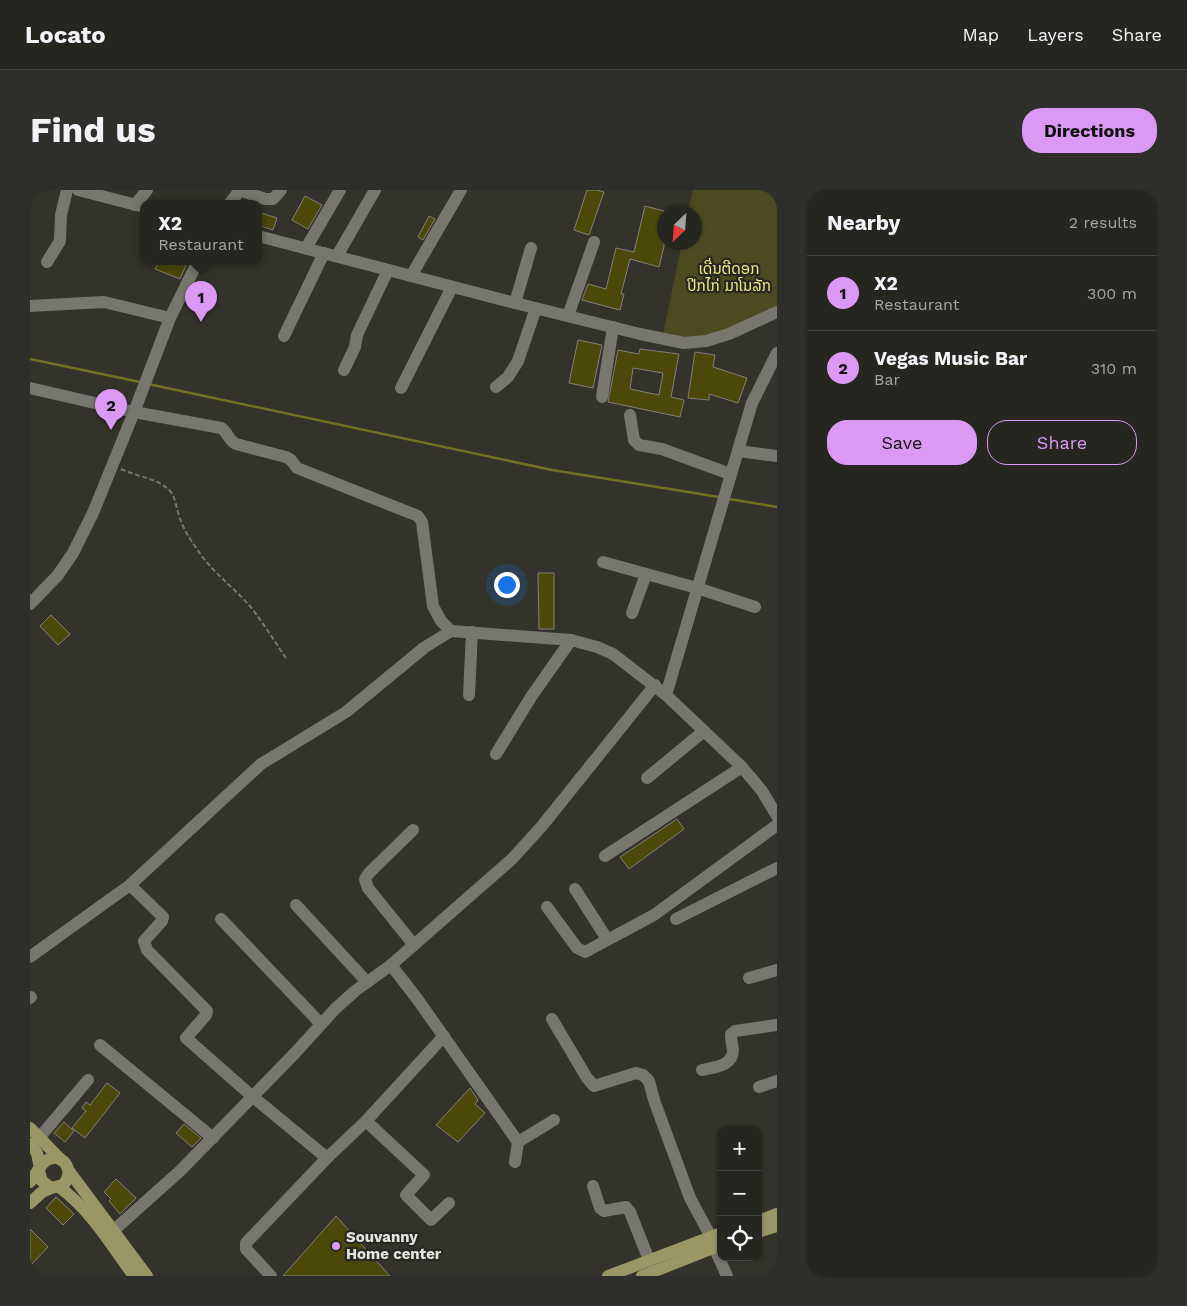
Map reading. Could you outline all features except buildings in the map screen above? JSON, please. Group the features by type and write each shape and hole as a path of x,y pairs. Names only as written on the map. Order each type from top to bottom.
{"main road":[{"path":"30,1128 42,1182 72,1196 88,1213 134,1276"},
{"path":"34,1141 66,1164 69,1171 147,1276"},
{"path":"30,1182 43,1163 50,1158 61,1160"},
{"path":"30,1203 42,1192 68,1179 69,1171"},
{"path":"762,1220 777,1214"},
{"path":"762,1231 777,1226"},
{"path":"608,1276 650,1271 717,1240"}],"street":[{"path":"47,262 60,240 61,215 67,190"},
{"path":"78,190 139,206"},
{"path":"232,200 240,190 265,199 273,199 281,190"},
{"path":"306,248 340,190"},
{"path":"284,336 331,254 375,190"},
{"path":"411,276 461,190"},
{"path":"262,237 515,303 684,342 706,341 729,334 777,312"},
{"path":"568,316 594,242"},
{"path":"515,303 531,248"},
{"path":"30,604 58,575 72,553 98,502 170,318 196,265"},
{"path":"344,370 355,348 357,335 388,270"},
{"path":"401,388 452,286"},
{"path":"30,306 104,302 170,318"},
{"path":"496,387 508,377 518,361 536,308"},
{"path":"602,397 613,327"},
{"path":"666,695 696,588 752,404 777,353"},
{"path":"30,388 136,407 221,428 227,433 232,442 236,444 286,457 297,468 418,516 422,522 433,606 441,621 451,631"},
{"path":"630,415 634,440 639,445 662,449 729,478"},
{"path":"738,451 777,456"},
{"path":"603,562 755,607"},
{"path":"632,613 646,574"},
{"path":"30,957 130,885 262,764 319,730 367,696 425,646 451,631 571,640 597,647 613,654 666,695 742,768 762,791 777,816"},
{"path":"469,695 472,632"},
{"path":"496,754 531,696 571,640"},
{"path":"114,1230 180,1171 213,1138 335,1009 414,945 512,859 542,826 655,686"},
{"path":"647,778 704,731"},
{"path":"605,856 742,768"},
{"path":"546,907 577,948 585,952 654,915 777,825"},
{"path":"413,830 365,879 368,888 414,945"},
{"path":"677,898 680,916 777,868"},
{"path":"130,885 163,917 144,941 147,950 207,1010 206,1015 186,1038 252,1097 328,1158"},
{"path":"575,889 607,939"},
{"path":"296,905 367,982"},
{"path":"221,919 321,1024"},
{"path":"390,965 444,1036 518,1142 515,1162"},
{"path":"749,978 777,970"},
{"path":"552,1019 587,1078 594,1086 636,1073 643,1075 649,1081 654,1100 690,1198 717,1240"},
{"path":"702,1070 724,1065 731,1059 733,1052 731,1034 734,1031 777,1024"},
{"path":"271,1276 246,1249 246,1243 366,1121 444,1036"},
{"path":"100,1045 213,1138"},
{"path":"34,1141 88,1080"},
{"path":"759,1087 777,1081"},
{"path":"518,1142 554,1120"},
{"path":"366,1121 424,1175 406,1195 431,1220 449,1203"},
{"path":"593,1186 600,1208 604,1211 626,1207 630,1212 650,1271"},
{"path":"723,1261 727,1276"}],"path":[{"path":"113,465 129,473 155,481 169,490 175,498 178,515 185,531 198,551 210,566 249,605 286,658"}],"green space":[{"name":"ເດີ່ນຕີດອກ ປີກໄກ່ ມາໂນລັກ","path":"693,190 777,190 777,309 726,332 685,339 663,334 681,250 702,250 702,205 690,205"}],"waterway":[{"path":"30,359 140,382"},
{"path":"148,384 552,470 719,497"},
{"path":"729,499 777,507"}],"place":[{"name":"X2","path":"201,322"},
{"name":"Vegas Music Bar","path":"111,430"},
{"name":"Souvanny Home center","path":"336,1246"}]}
